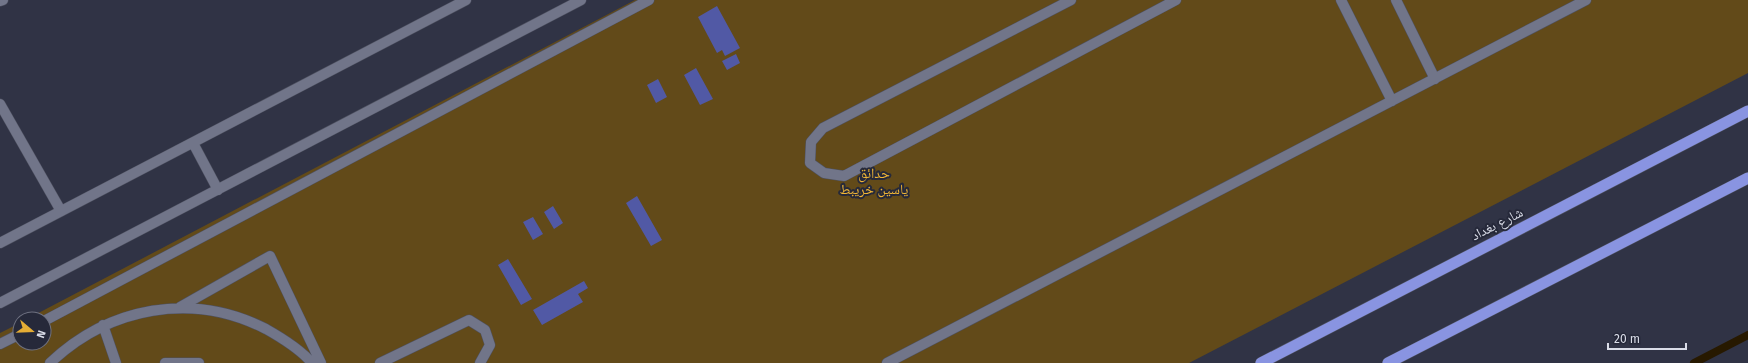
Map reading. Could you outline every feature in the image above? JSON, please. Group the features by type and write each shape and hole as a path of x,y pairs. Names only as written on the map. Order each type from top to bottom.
{"highway":[{"name":"شارع بغداد","path":"1260,363 1748,111"},
{"path":"1388,363 1748,178"}],"street":[{"path":"0,243 466,0"},
{"path":"0,303 581,0"},
{"path":"52,317 649,0"},
{"path":"1070,0 823,128 811,142 810,163 824,174 844,176 1176,0"},
{"path":"1341,0 1392,100"},
{"path":"1396,0 1435,79"},
{"path":"887,363 1586,0"},
{"path":"0,104 61,211"},
{"path":"193,143 218,190"},
{"path":"180,308 270,256 321,363"},
{"path":"50,363 75,342 103,325 127,316 152,310 180,308 216,311 250,321 281,337 312,363"},
{"path":"380,363 469,320 485,330 490,345 480,363"},
{"path":"103,325 116,363"},
{"path":"0,344 12,338"},
{"path":"165,363 193,363"}],"green space":[{"name":"حدائق ياسين خريبط","path":"635,0 1748,0 1748,73 1189,363 0,363 0,333 12,327 12,351 52,351 52,311 42,311"}],"building":[{"path":"717,6 740,48 725,56 722,50 717,53 698,17"},
{"path":"736,54 740,63 727,70 722,61"},
{"path":"696,68 713,99 700,105 684,75"},
{"path":"658,79 667,97 656,103 647,85"},
{"path":"637,196 662,240 651,246 626,203"},
{"path":"553,206 563,223 554,229 544,212"},
{"path":"533,217 543,234 533,240 523,222"},
{"path":"508,259 532,299 521,305 498,265"},
{"path":"584,281 588,288 578,294 583,302 542,325 533,310"}],"waterway":[{"path":"1694,363 1748,335"}]}
